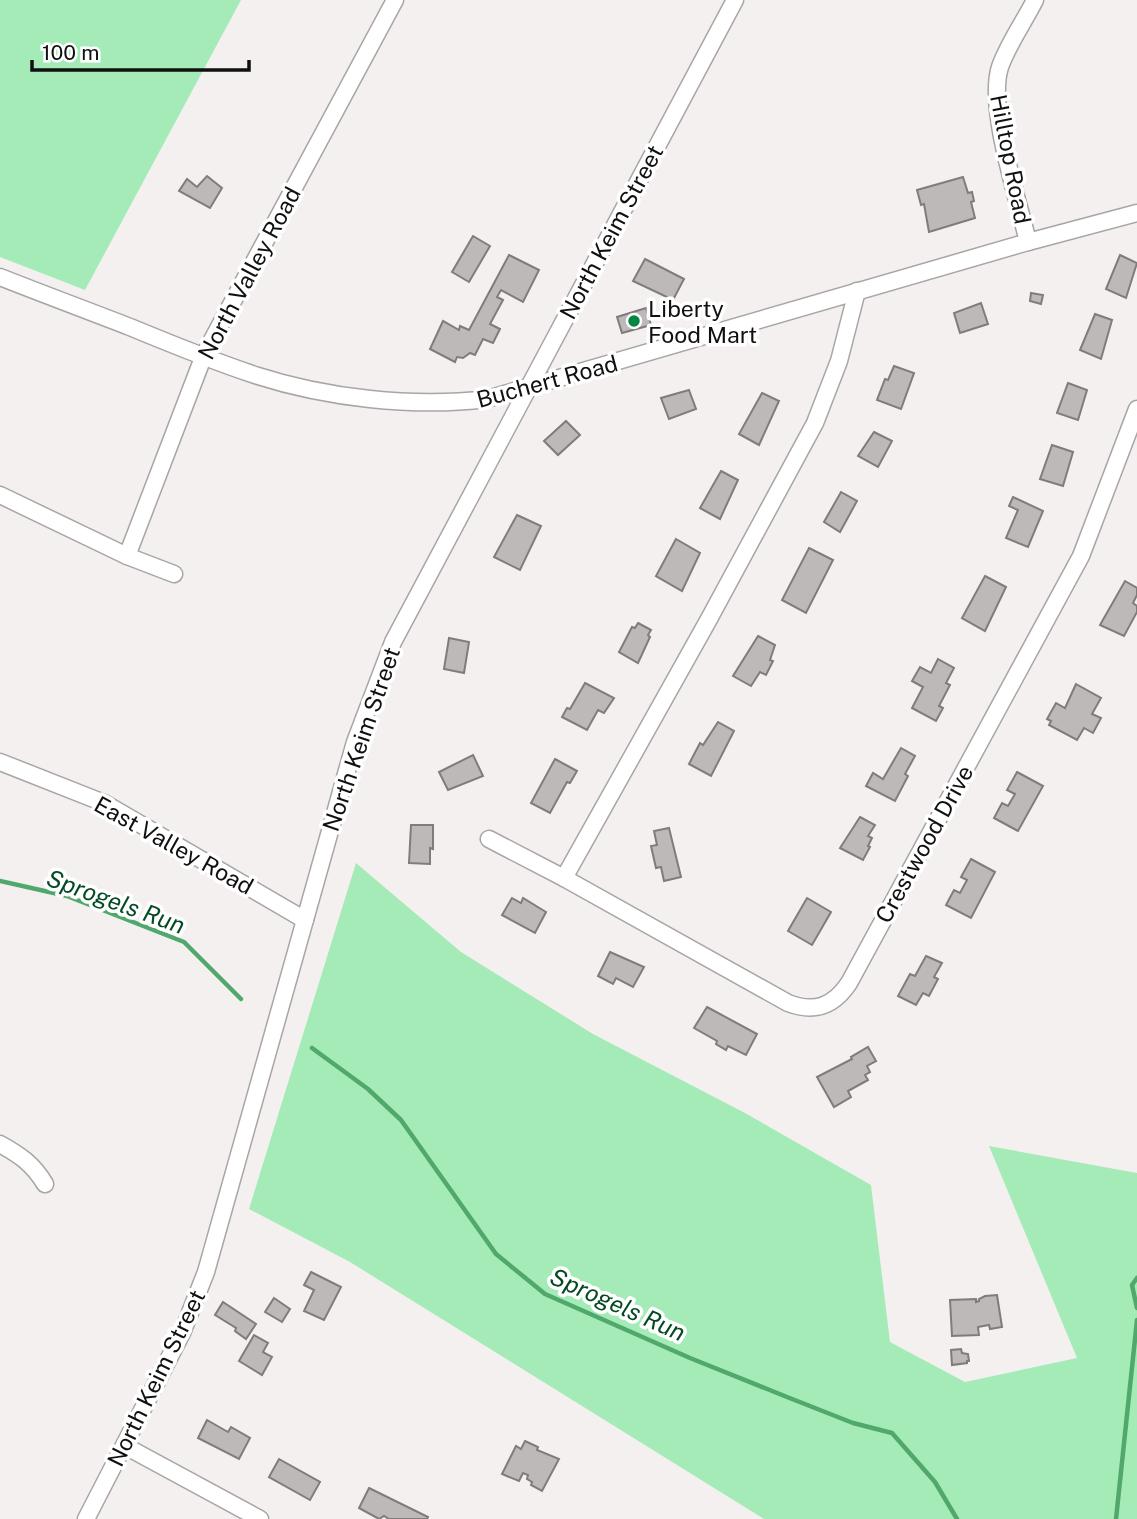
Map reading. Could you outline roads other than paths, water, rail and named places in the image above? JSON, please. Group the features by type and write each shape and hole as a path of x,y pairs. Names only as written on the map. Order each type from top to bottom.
{"street":[{"name":"North Valley Road","path":"127,556 204,355 395,0"},
{"name":"North Keim Street","path":"86,1519 182,1333 206,1272 355,743 393,642 735,0"},
{"name":"Hilltop Road","path":"1028,242 999,120 996,95 1000,68 1035,0"},
{"name":"Buchert Road","path":"0,277 278,382 347,396 460,403 488,399 857,291 1137,213"},
{"path":"564,878 815,423 839,361 857,291"},
{"name":"Crestwood Drive","path":"489,839 788,1003 805,1008 819,1008 838,997 849,984 1080,556 1137,409"},
{"path":"0,495 127,556 174,574"},
{"name":"East Valley Road","path":"0,762 104,803 305,920"},
{"path":"0,1144 20,1155 35,1168 45,1184"},
{"path":"125,1446 260,1519"}],"waterway":[{"name":"Sprogels Run","path":"0,881 67,896 184,942 241,999"},
{"name":"Sprogels Run","path":"312,1048 368,1089 401,1120 496,1254 545,1294 690,1358 787,1397 853,1423 892,1433 935,1482 957,1519"},
{"path":"1137,1278 1132,1285 1137,1308"},
{"path":"1116,1519 1137,1320"}],"place":[{"name":"Liberty Food Mart","path":"634,321"}]}
